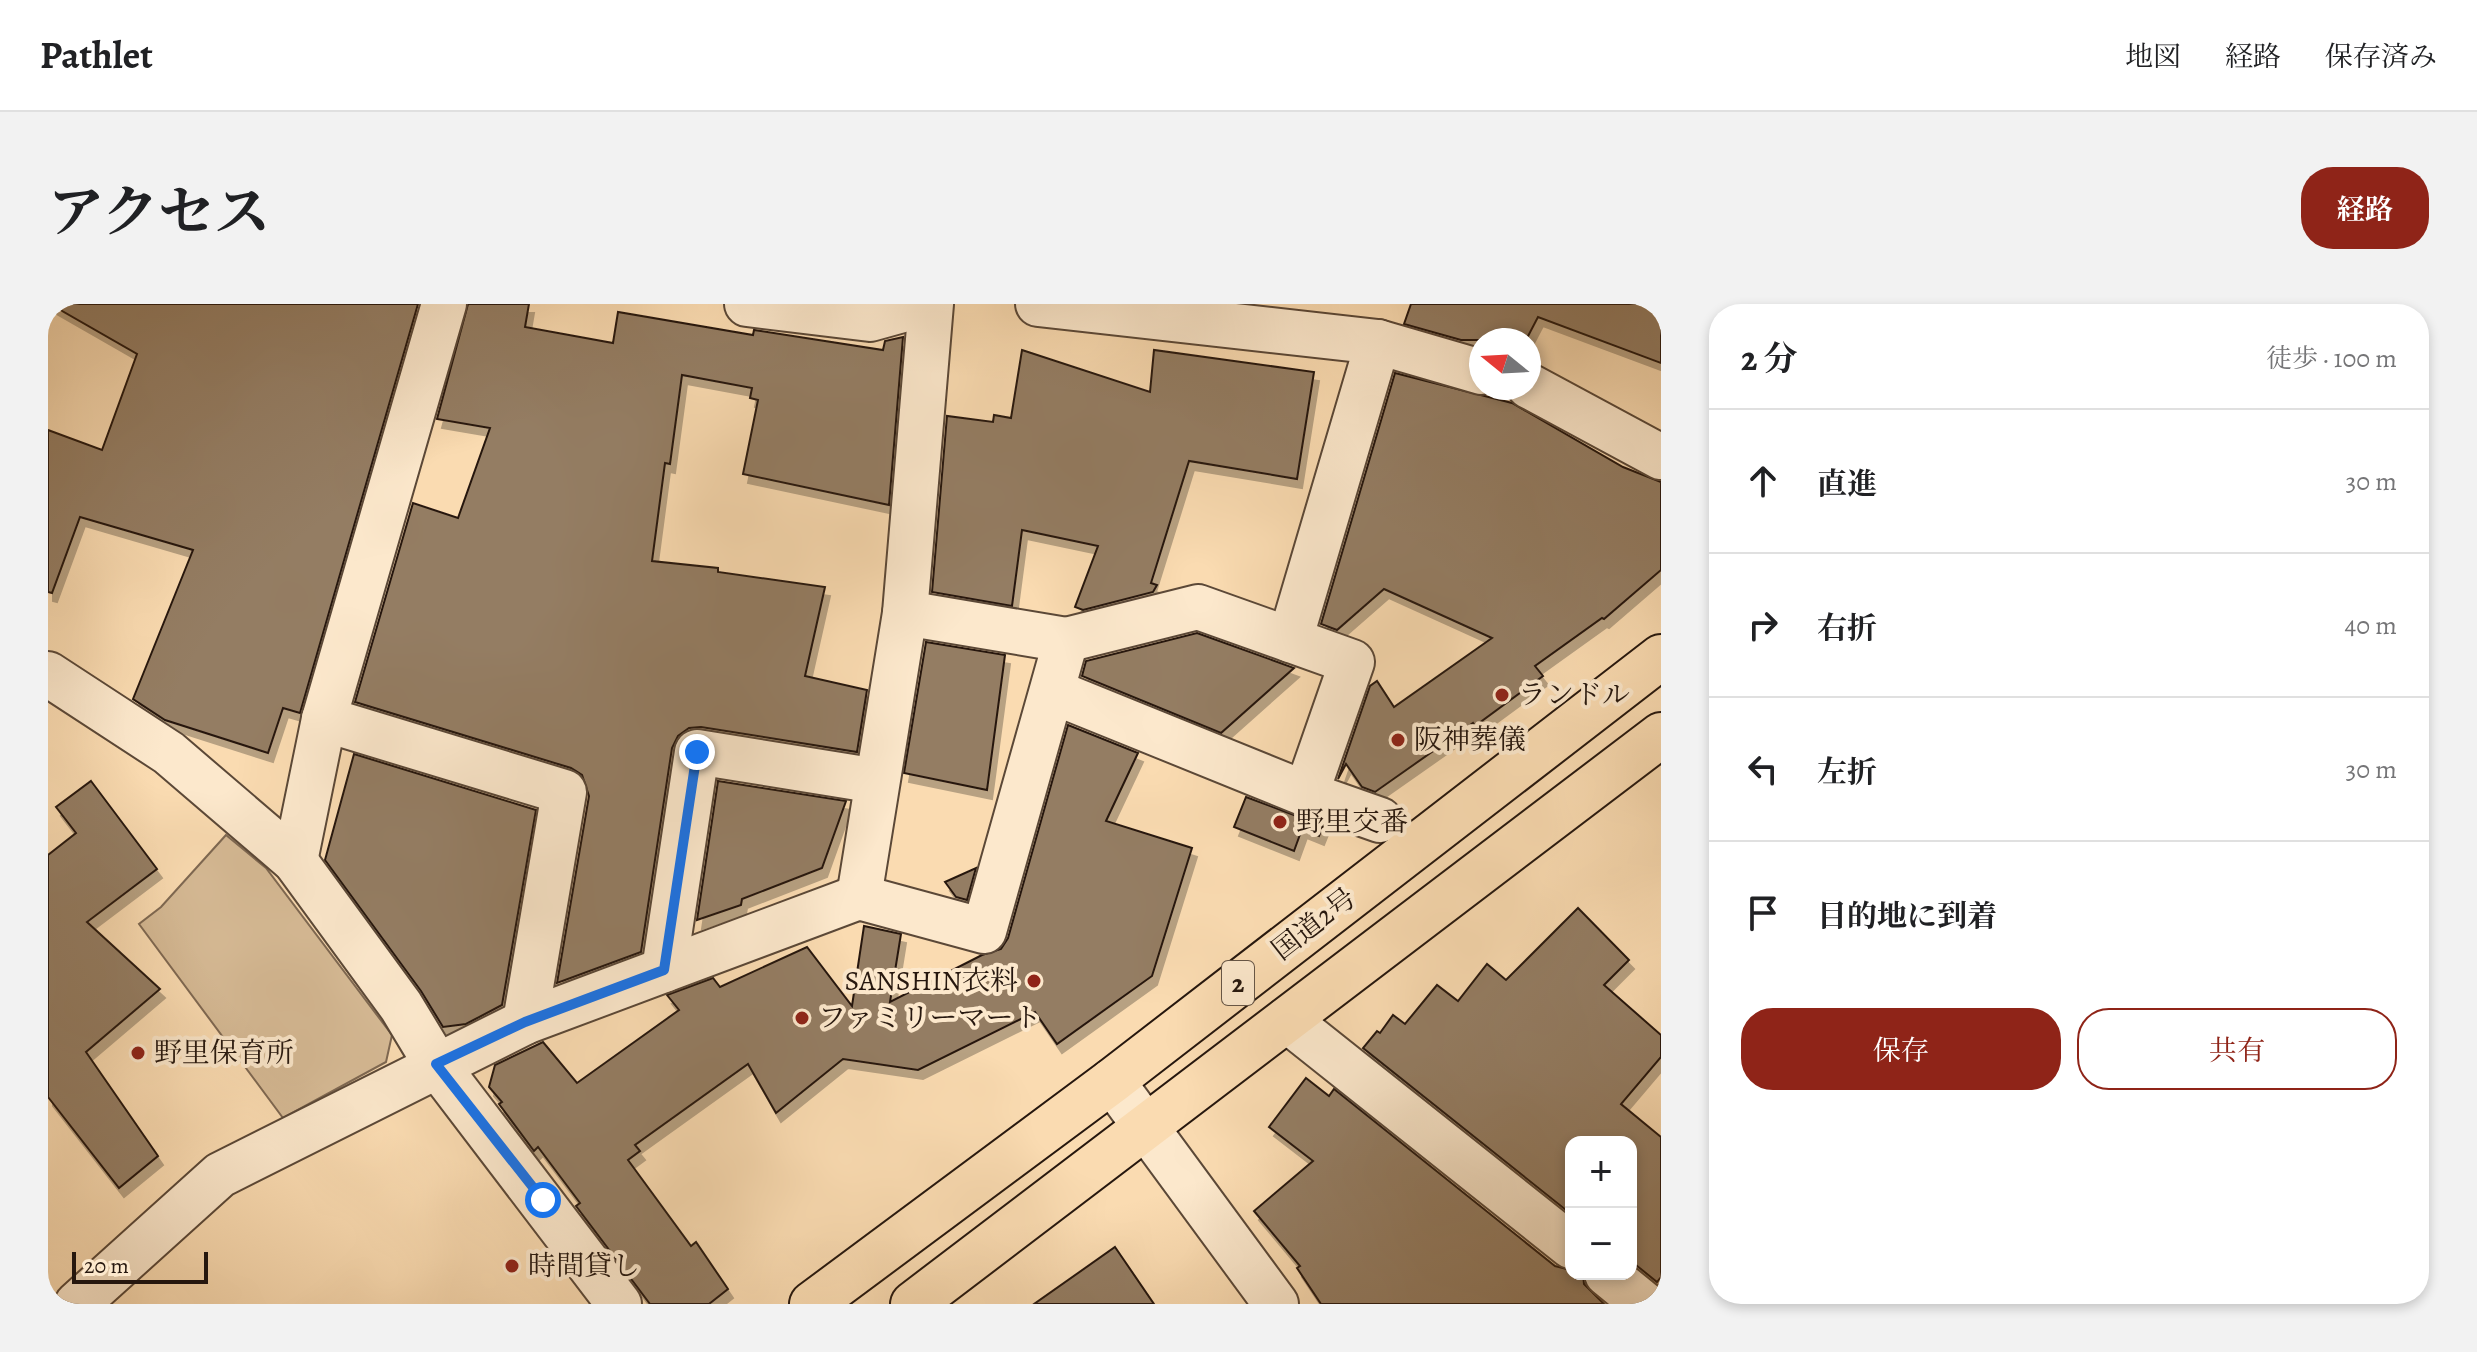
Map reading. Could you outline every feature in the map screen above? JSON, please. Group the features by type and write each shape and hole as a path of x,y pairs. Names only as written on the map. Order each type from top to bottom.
{"highway":[{"name":"国道2号","path":"812,1304 1112,1081 1661,657"},
{"name":"2","path":"913,1304 1661,735"}],"street":[{"path":"295,861 324,719 444,304"},
{"path":"747,304 870,319 924,304"},
{"path":"859,897 905,613 931,304"},
{"path":"1038,304 1358,328 1469,368"},
{"path":"1290,640 1358,328"},
{"path":"1541,392 1661,457"},
{"path":"905,613 1066,640 1198,607 1352,662 1306,794"},
{"path":"77,1304 220,1175 525,1022 859,897 984,931 1054,692 1066,640"},
{"path":"48,674 169,753 295,861 401,1006 436,1064 619,1304"},
{"path":"1054,692 1306,794 1380,820"},
{"path":"324,719 564,792 525,1022"},
{"path":"664,970 697,752 877,781"},
{"path":"1287,1020 1565,1241"},
{"path":"1112,1081 1276,1304"},
{"path":"1614,1280 1644,1304"}],"shaded area":[{"path":"226,835 266,868 392,1035 386,1062 283,1118 139,924 161,907"}],"building":[{"path":"50,304 418,304 300,713 283,708 268,753 165,720 133,699 193,550 80,517 52,593 48,592 48,430 102,450 137,354"},
{"path":"468,304 529,304 525,327 613,343 618,312 753,335 754,330 883,350 885,341 903,337 889,505 743,474 758,400 750,398 752,388 682,375 670,464 665,463 652,561 718,568 718,572 825,587 805,676 867,690 857,752 701,727 689,728 678,736 672,748 641,952 557,983 589,796 582,775 571,768 355,702 413,503 458,518 490,428 437,419"},
{"path":"1411,304 1661,304 1661,363 1538,317 1532,328 1469,328 1469,340 1404,324"},
{"path":"1022,350 1150,392 1154,350 1314,372 1297,479 1189,461 1151,583 1157,585 1153,592 1083,610 1075,607 1098,546 1022,530 1012,606 932,592 947,416 993,422 994,415 1011,418"},
{"path":"1395,373 1469,392 1469,400 1512,403 1623,467 1661,482 1661,570 1604,619 1535,666 1543,676 1475,726 1473,723 1375,792 1362,787 1346,764 1338,779 1370,686 1377,681 1394,707 1492,638 1384,589 1337,630 1321,624"},
{"path":"1197,633 1294,668 1221,733 1082,676 1086,661"},
{"path":"926,642 1005,655 987,790 904,773"},
{"path":"1068,725 1138,753 1106,821 1192,848 1152,976 1057,1044 1035,1012 918,1070 843,1059 776,1113 748,1064 635,1145 640,1151 628,1160 691,1246 696,1242 728,1289 709,1304 650,1304 576,1206 580,1203 538,1147 534,1151 499,1104 502,1102 489,1087 495,1065 543,1042 577,1083 679,1010 667,995 713,978 720,987 807,947 852,1006 864,926 901,934 890,1002 982,955 1001,949 1008,938"},
{"path":"354,754 536,810 502,1005 466,1024 443,1027 421,991 325,860"},
{"path":"91,781 157,869 87,922 160,989 86,1052 158,1156 119,1188 48,1097 48,855 76,833 56,807"},
{"path":"718,781 846,801 822,868 742,899 741,905 697,920"},
{"name":"野里交番","path":"1246,797 1323,826 1319,836 1302,829 1294,851 1234,827"},
{"path":"976,868 967,900 956,897 945,882"},
{"path":"1578,908 1629,960 1604,985 1661,1035 1661,1057 1621,1104 1661,1137 1661,1277 1657,1282 1637,1266 1637,1136 1565,1136 1565,1209 1363,1048 1377,1031 1380,1033 1393,1015 1405,1024 1437,985 1458,1001 1487,964 1506,980"},
{"path":"1306,1078 1329,1096 1334,1089 1555,1266 1565,1268 1565,1280 1584,1280 1604,1304 1321,1304 1297,1268 1300,1266 1254,1211 1313,1161 1269,1127"},
{"path":"1115,1247 1154,1304 1034,1304"}],"place":[{"name":"ランドル","path":"1502,695"},
{"name":"阪神葬儀","path":"1398,740"},
{"name":"野里交番","path":"1280,822"},
{"name":"SANSHIN衣料","path":"1034,981"},
{"name":"ファミリーマート","path":"802,1018"},
{"name":"野里保育所","path":"138,1053"},
{"name":"時間貸し","path":"512,1266"}],"route":[{"path":"543,1200 436,1064 525,1022 664,970 697,752"}]}
